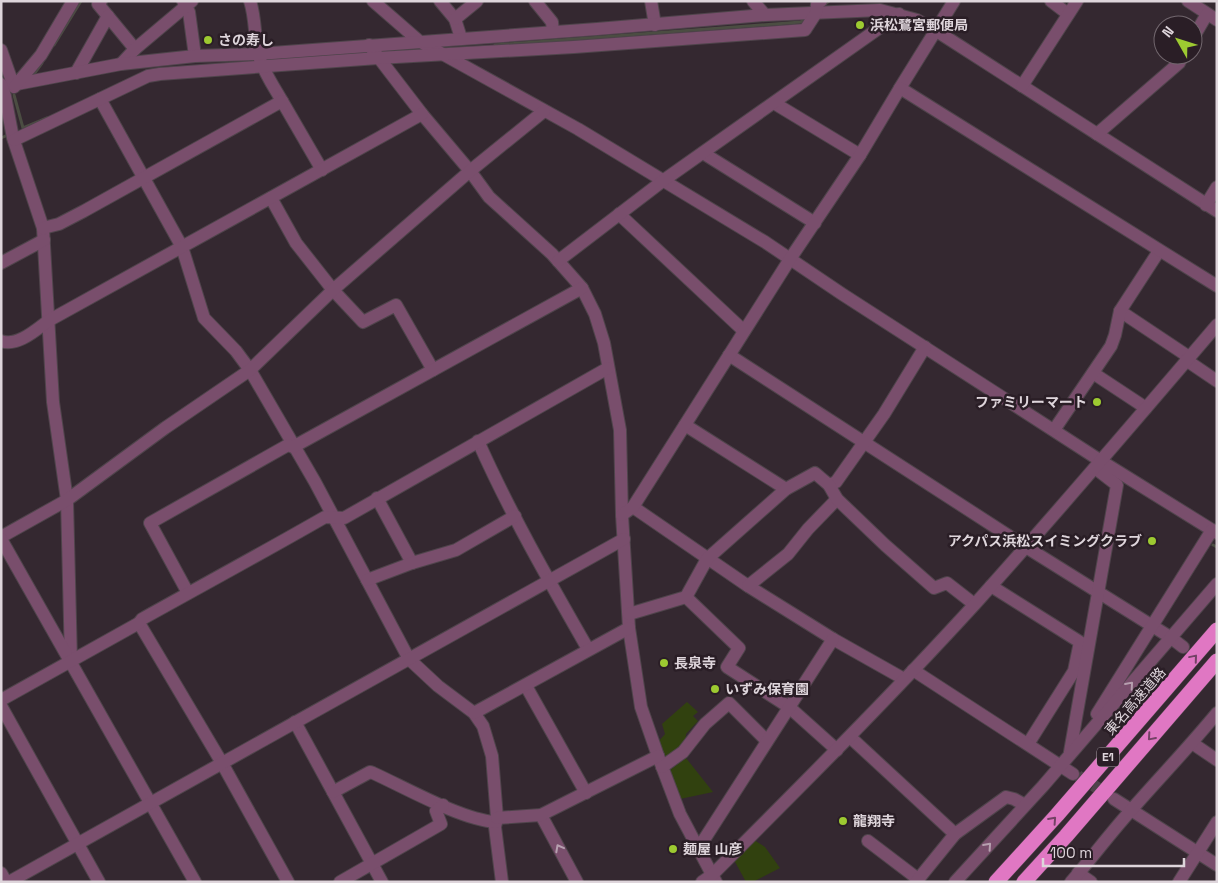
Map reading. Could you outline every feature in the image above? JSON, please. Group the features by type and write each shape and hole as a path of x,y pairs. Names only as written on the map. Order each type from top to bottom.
{"highway":[{"name":"東名高速道路","path":"996,882 1063,808 1217,630"},
{"name":"E1","path":"1024,882 1217,661"}],"street":[{"path":"8,90 41,55 73,1"},
{"path":"101,1 98,4 135,49"},
{"path":"250,1 254,13 261,61 322,170"},
{"path":"373,1 422,43 578,129 664,180 1054,430 1098,465 1117,485 1099,592 1065,760"},
{"path":"440,1 455,19 461,38"},
{"path":"455,19 477,1"},
{"path":"535,1 552,22 553,32"},
{"path":"651,1 654,25"},
{"path":"753,1 765,15"},
{"path":"1050,1 1068,14"},
{"path":"1022,86 1077,1"},
{"path":"1188,1 1212,17 1203,27"},
{"path":"121,64 135,49 187,3 195,56"},
{"path":"622,515 633,507 790,259 860,155 950,3"},
{"path":"13,135 100,99 148,76 160,74 261,61 374,52 441,53 639,43 804,30 815,10"},
{"path":"374,52 461,38 654,25 815,10 880,10 917,20 935,30 1211,208 1217,187"},
{"path":"558,261 664,180 899,14"},
{"path":"76,73 108,16"},
{"path":"1,50 13,135 43,234 53,402 67,500 71,661"},
{"path":"374,52 422,114 470,171 489,198 558,261 582,288 595,314 604,343 620,430 622,515 629,628 641,707 680,814 698,849 710,879 850,737 991,586 1098,465 1217,324"},
{"path":"8,90 121,64 195,56 261,61"},
{"path":"1097,134 1177,65"},
{"path":"900,88 1217,286"},
{"path":"100,99 182,248 204,318 236,351 250,370 315,482 333,519 409,658 438,686 474,713 483,726 492,756 502,882"},
{"path":"1,263 58,224 282,101"},
{"path":"774,103 860,155"},
{"path":"195,882 1,538 67,500 158,433 250,370 333,290 470,171 544,111"},
{"path":"1,341 5,343 14,342 26,336 48,321 422,114"},
{"path":"703,153 815,223"},
{"path":"270,198 296,243 333,290 363,322 396,305 433,370"},
{"path":"619,214 744,331"},
{"path":"1054,430 1111,346 1120,311 1159,251"},
{"path":"188,593 150,523 288,445 293,447 582,288"},
{"path":"1120,311 1217,381"},
{"path":"829,485 836,482 884,414 925,348"},
{"path":"729,355 1183,647"},
{"path":"1,700 325,517 333,519 344,518 608,368"},
{"path":"1093,373 1146,408"},
{"path":"685,425 786,489"},
{"path":"478,441 495,481 548,581 588,650"},
{"path":"1079,744 1151,625 1214,531 1098,465"},
{"path":"629,614 686,597 707,559 786,489 815,472 829,485 837,499 884,545 934,588 947,584 974,604"},
{"path":"377,498 412,563"},
{"path":"748,586 788,554 808,529 837,499"},
{"path":"633,507 748,586 904,679"},
{"path":"367,580 412,563 456,550 515,516"},
{"path":"1,873 8,882 624,539"},
{"path":"956,882 1065,760 1217,584"},
{"path":"991,586 1080,642 1074,671 1028,744"},
{"path":"686,597 739,648 727,667 789,708 837,750"},
{"path":"139,623 222,763 288,882"},
{"path":"474,713 629,628"},
{"path":"698,849 833,638"},
{"path":"913,670 1028,744 1065,760 1073,774"},
{"path":"526,686 586,793"},
{"path":"333,792 370,772 483,821 497,820 542,814 586,793 683,752 705,724 729,703 767,741"},
{"path":"1,706 99,882"},
{"path":"1092,882 1074,878 1217,713"},
{"path":"295,722 382,882"},
{"path":"850,737 955,834"},
{"path":"1192,743 1217,760"},
{"path":"868,841 917,880 955,834 1006,797 1025,805"},
{"path":"1114,799 1217,865"},
{"path":"340,882 441,824 436,811 443,805"},
{"path":"542,814 577,882"},
{"path":"1179,882 1217,822"}],"green space":[{"path":"687,702 698,712 693,716 698,721 686,734 685,746 664,759 659,741 665,734 662,724"},
{"path":"686,758 713,792 680,799 670,770"},
{"path":"754,840 765,847 780,868 753,882 746,882 734,860"}],"waterway":[{"path":"54,45 81,1"},
{"path":"824,5 829,1"},
{"path":"495,45 801,22 806,18"},
{"path":"34,74 42,63"},
{"path":"14,95 23,128 47,118"},
{"path":"1,138 10,134"},
{"path":"1213,545 1217,547"}],"tunnel":[{"path":"1078,776 1112,797"}],"place":[{"name":"浜松鷺宮郵便局","path":"860,25"},
{"name":"さの寿し","path":"208,40"},
{"name":"ファミリーマート","path":"1097,402"},
{"name":"アクパス浜松スイミングクラブ","path":"1152,541"},
{"name":"長泉寺","path":"664,663"},
{"name":"いずみ保育園","path":"715,689"},
{"name":"龍翔寺","path":"843,821"},
{"name":"麺屋 山彦","path":"673,849"}]}
